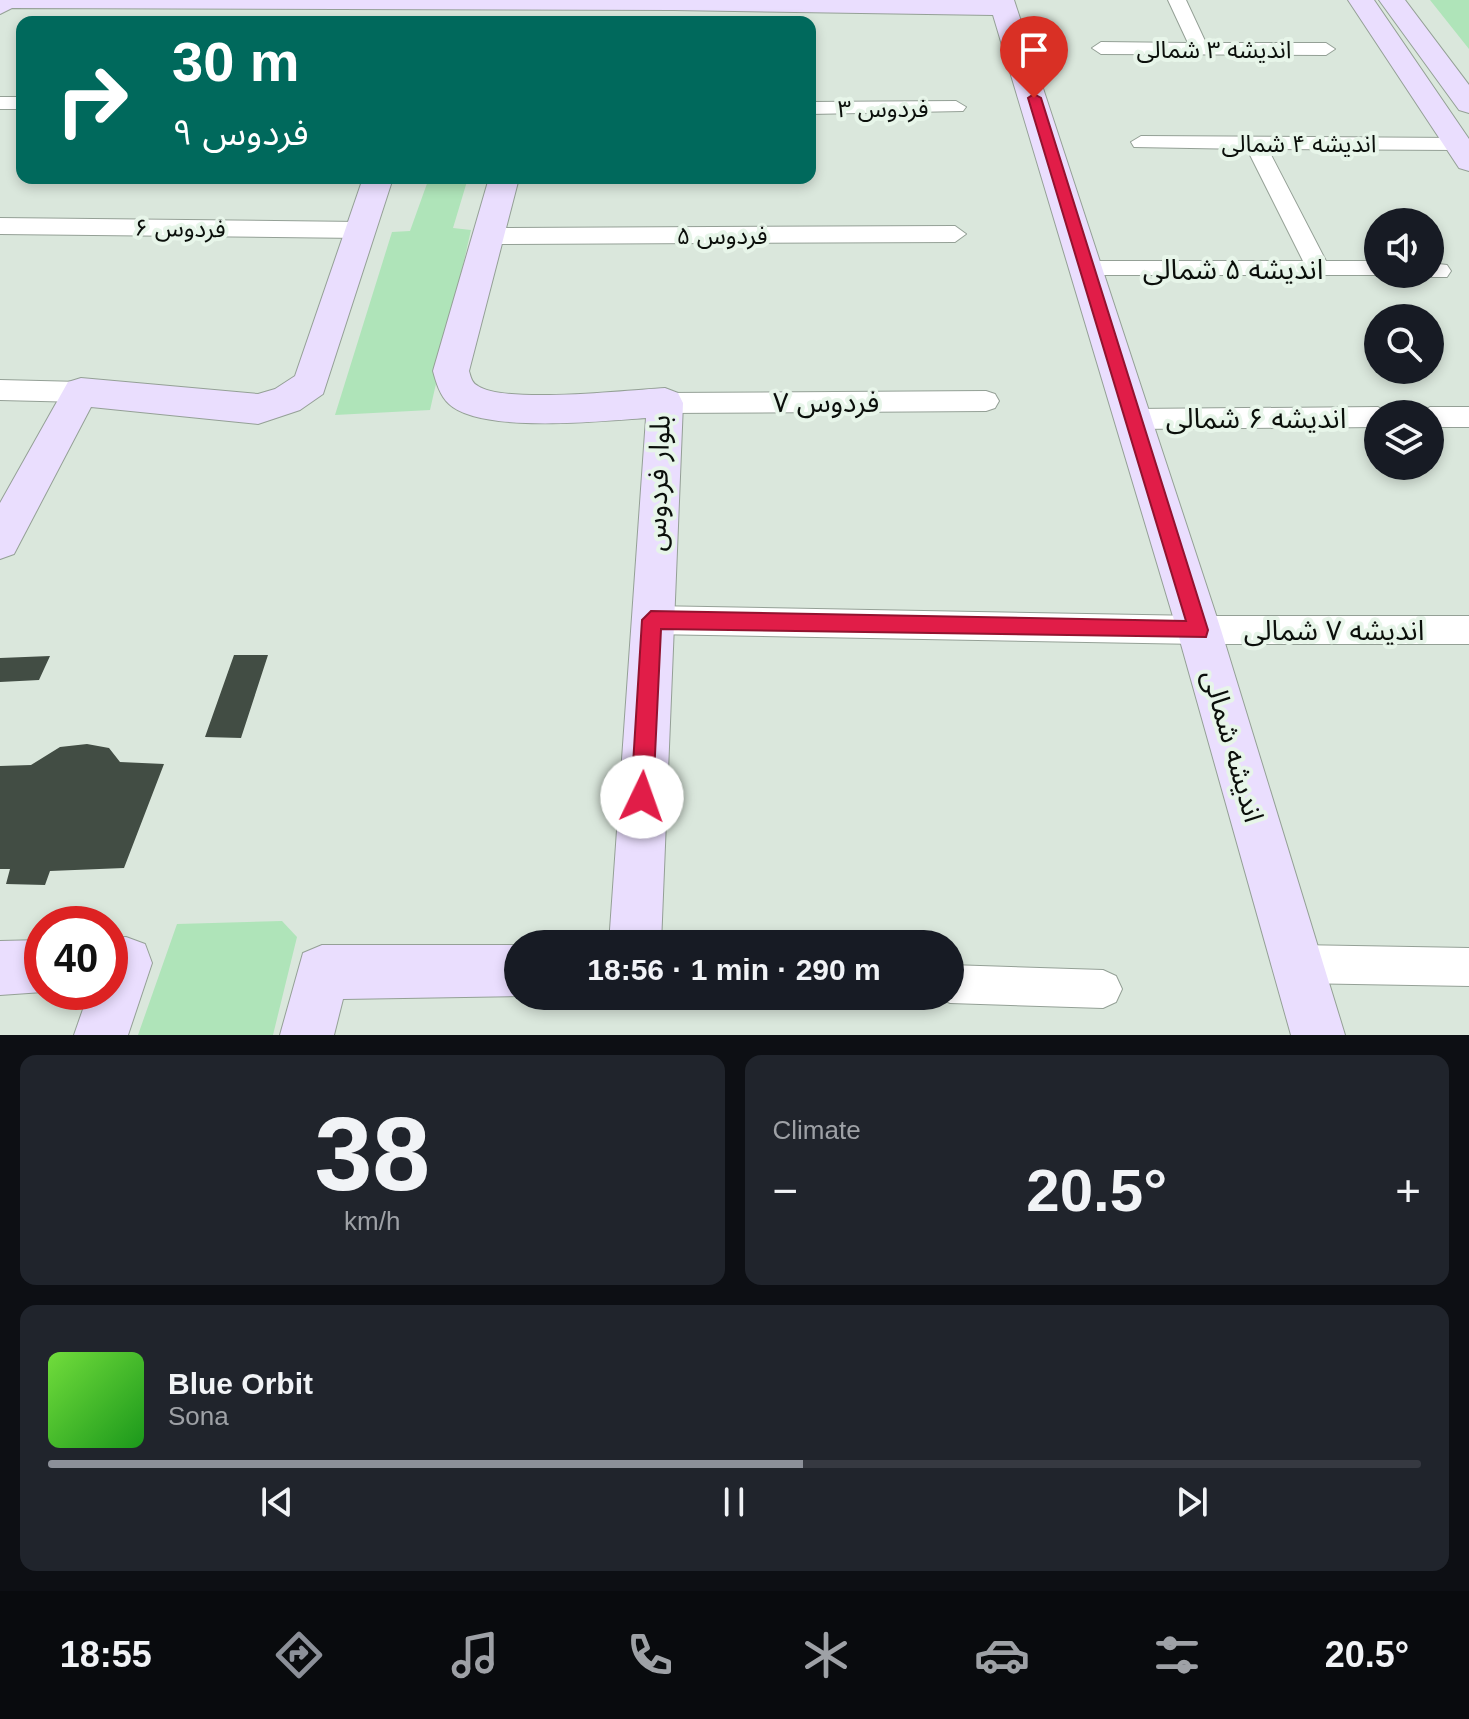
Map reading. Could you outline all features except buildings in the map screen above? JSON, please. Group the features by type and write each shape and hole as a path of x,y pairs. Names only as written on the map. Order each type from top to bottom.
{"street":[{"path":"0,6 5,0 222,2 435,13 544,12 674,1 1002,4"},
{"path":"1177,0 1200,50"},
{"path":"1361,0 1463,153"},
{"path":"1392,0 1469,104"},
{"name":"اندیشه شمالی","path":"1002,4 1199,630 1318,1035"},
{"name":"اندیشه ۳ شمالی","path":"1101,48 1326,49"},
{"name":"فردوس ۳","path":"816,108 956,107"},
{"name":"اندیشه ۴ شمالی","path":"1141,142 1463,153"},
{"path":"1255,144 1318,268"},
{"path":"0,390 81,392 258,409 298,395 310,384 315,371 376,184"},
{"name":"بلوار فردوس","path":"502,184 451,371 455,389 471,400 502,408 665,403 636,930"},
{"name":"فردوس ۶","path":"0,226 360,230"},
{"name":"فردوس ۵","path":"489,236 955,234"},
{"name":"اندیشه ۵ شمالی","path":"1087,269 1364,269"},
{"path":"0,541 81,392"},
{"name":"فردوس ۷","path":"665,403 986,401"},
{"name":"اندیشه ۶ شمالی","path":"1134,419 1364,417"},
{"path":"1444,417 1469,417"},
{"name":"اندیشه ۷ شمالی","path":"651,620 1199,630 1469,630"},
{"path":"1297,964 1469,967"},
{"path":"0,968 24,967"},
{"path":"307,1035 322,972 504,972"},
{"path":"964,984 1103,989"},
{"path":"101,1035 110,1010"}],"green space":[{"path":"1430,0 1469,0 1469,49"},
{"path":"427,184 466,184 453,228 471,230 430,410 335,415 392,232 410,231"},
{"path":"282,921 297,937 273,1035 138,1035 177,924"}],"route":[{"path":"642,797 651,620 1199,630 1034,98"}]}
